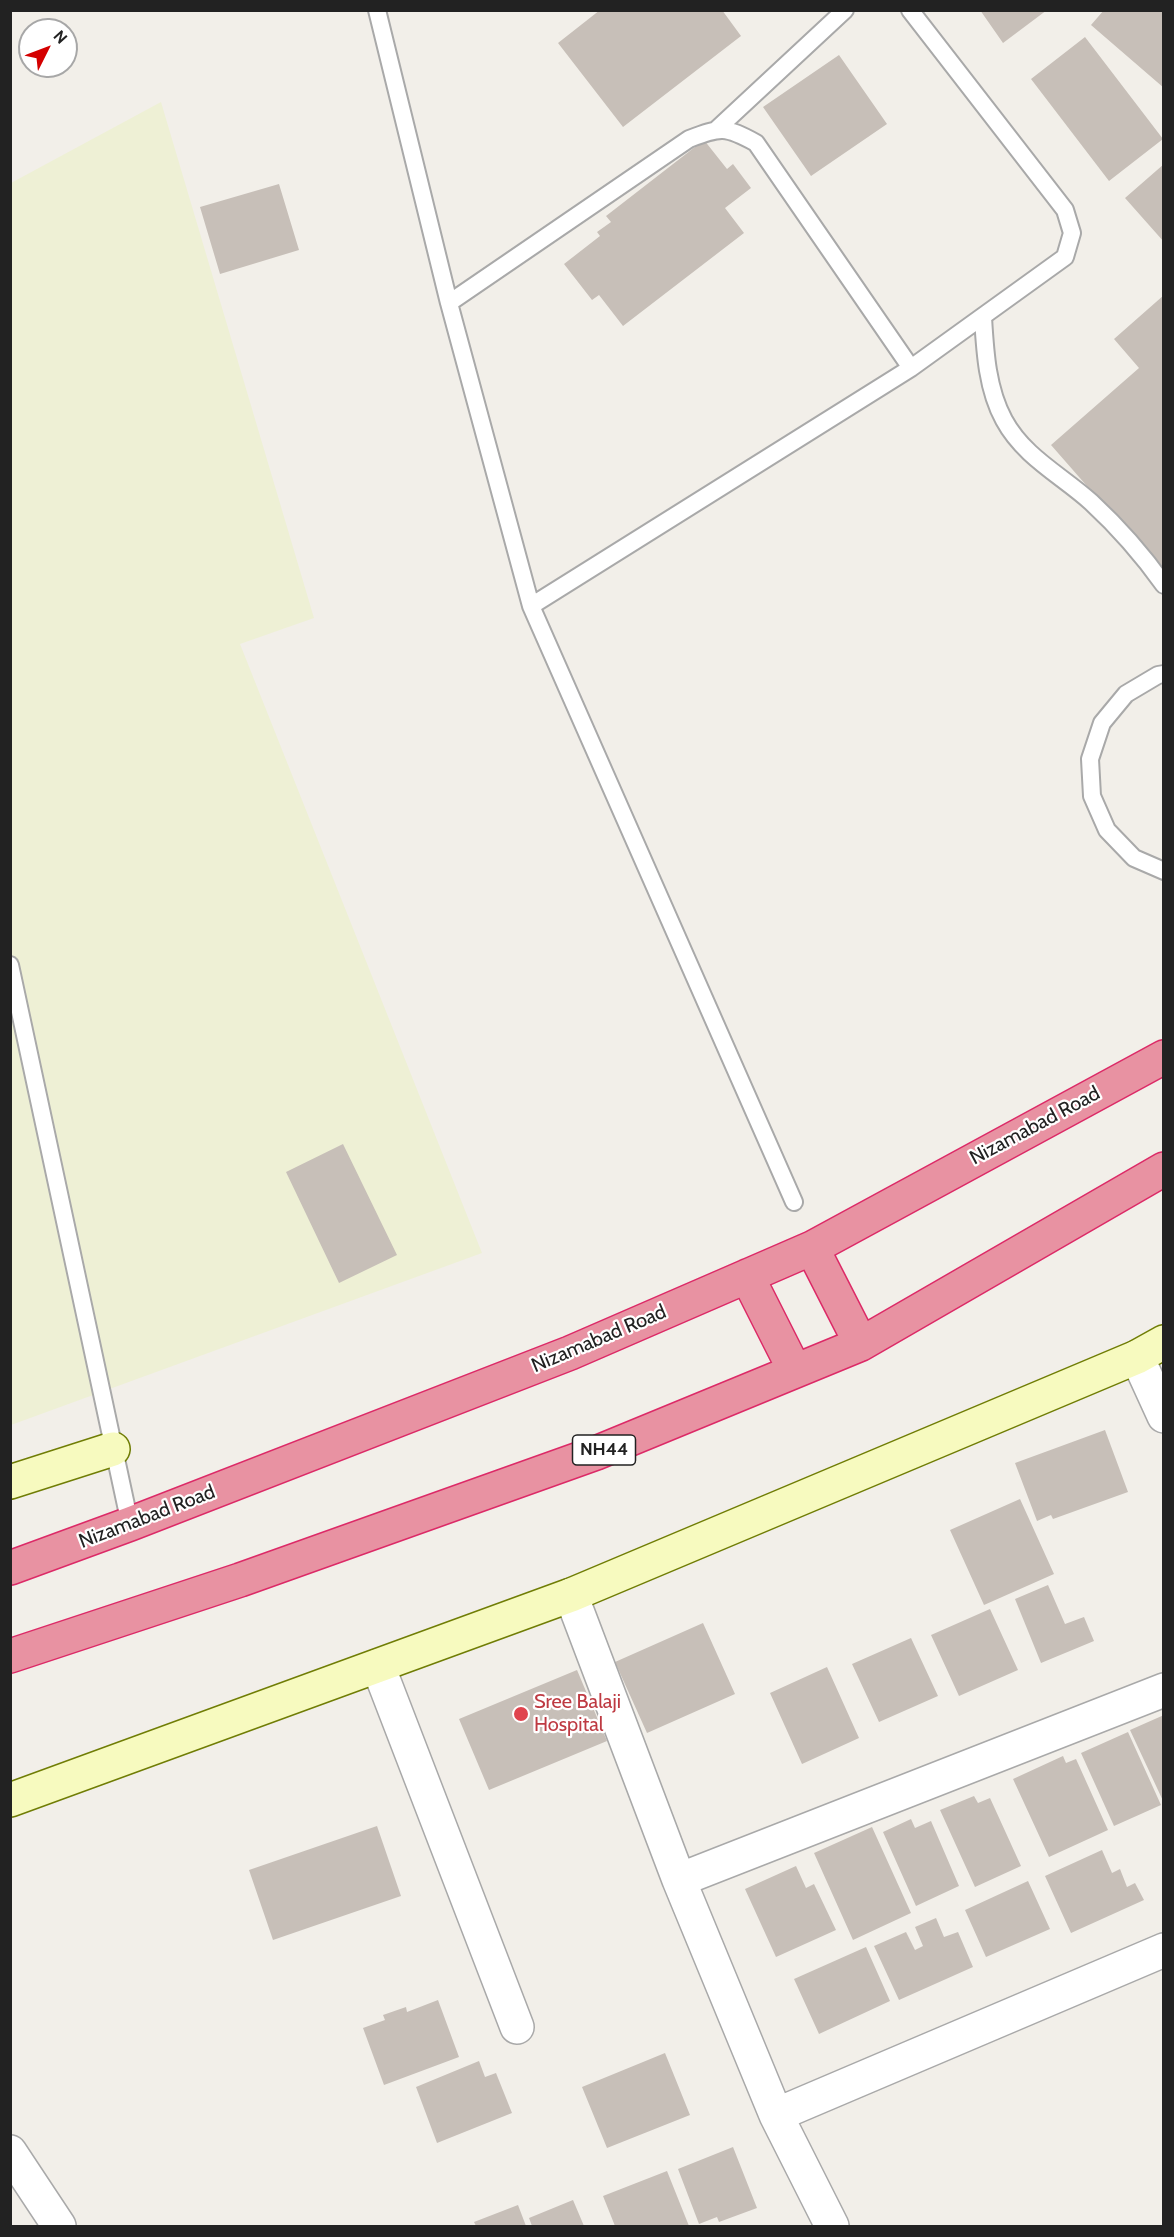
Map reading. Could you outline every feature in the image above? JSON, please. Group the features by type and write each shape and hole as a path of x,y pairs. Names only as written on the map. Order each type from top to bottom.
{"highway":[{"name":"Nizamabad Road","path":"10,1568 130,1524 570,1353 812,1248 1164,1057"},
{"name":"NH44","path":"10,1656 240,1580 596,1453 861,1344 1164,1169"},
{"path":"812,1248 861,1344"},
{"path":"747,1276 795,1371"}],"main road":[{"path":"10,1800 571,1595 1150,1349"},
{"path":"10,1482 113,1449"}],"street":[{"path":"1150,1349 1164,1416"},
{"path":"571,1595 679,1880 776,2115 832,2226"},
{"path":"378,1666 518,2027"},
{"path":"679,1880 1164,1690"},
{"path":"776,2115 1164,1950"},
{"path":"10,2152 59,2226"}],"lane":[{"path":"377,10 449,303 531,606 794,1202"},
{"path":"449,303 689,140 717,129 844,10"},
{"path":"531,606 911,368 1065,257 1072,233 1065,210 910,10"},
{"path":"717,129 739,134 756,143 911,368"},
{"path":"983,317 990,379 1004,419 1022,447 1089,500 1116,526 1143,554 1164,585"},
{"path":"1164,674 1158,675 1126,694 1102,723 1090,759 1092,796 1107,830 1134,858 1164,871"},
{"path":"10,965 14,994 130,1524"}],"green space":[{"path":"161,102 314,618 240,644 482,1253 11,1425 11,183"}],"building":[{"path":"600,10 722,10 741,36 623,127 558,43"},
{"path":"980,10 1047,10 1003,43"},
{"path":"1104,10 1164,10 1164,88 1091,25"},
{"path":"1085,37 1163,139 1109,181 1031,79"},
{"path":"839,55 887,124 811,176 763,107"},
{"path":"704,140 727,169 733,164 751,188 725,208 744,233 623,326 599,295 592,300 564,264 600,236 597,232 611,222 606,216"},
{"path":"1164,164 1164,242 1125,198"},
{"path":"279,184 299,250 220,274 200,207"},
{"path":"1164,295 1164,574 1051,445 1139,368 1114,339"},
{"path":"343,1144 397,1255 339,1283 286,1172"},
{"path":"1105,1430 1128,1492 1053,1519 1051,1515 1037,1521 1015,1463"},
{"path":"1020,1499 1054,1574 984,1605 950,1530"},
{"path":"1048,1585 1065,1624 1084,1617 1094,1641 1041,1663 1015,1599"},
{"path":"990,1609 1018,1670 959,1696 931,1635"},
{"path":"703,1623 735,1694 647,1733 615,1662"},
{"path":"911,1638 938,1696 879,1722 852,1664"},
{"path":"827,1667 859,1738 802,1764 770,1693"},
{"path":"577,1670 607,1741 489,1790 459,1719"},
{"path":"1164,1715 1164,1803 1130,1730"},
{"path":"1128,1732 1161,1805 1114,1826 1081,1753"},
{"path":"1063,1756 1066,1763 1076,1759 1108,1830 1049,1857 1013,1779"},
{"path":"974,1796 978,1803 990,1798 1021,1866 975,1887 940,1810"},
{"path":"911,1819 915,1828 931,1821 959,1886 916,1906 883,1832"},
{"path":"377,1826 401,1896 273,1940 249,1870"},
{"path":"872,1827 911,1913 853,1940 814,1853"},
{"path":"1102,1850 1112,1873 1120,1869 1127,1887 1135,1883 1144,1900 1071,1933 1045,1876"},
{"path":"796,1866 806,1888 814,1884 836,1930 776,1957 745,1889"},
{"path":"1028,1881 1050,1929 986,1957 965,1910"},
{"path":"936,1918 944,1937 958,1932 973,1967 899,2000 874,1946 906,1932 915,1950 923,1946 915,1927"},
{"path":"866,1947 890,2001 819,2034 794,1979"},
{"path":"438,2000 459,2057 384,2085 363,2028 385,2020 383,2015 406,2007 407,2012"},
{"path":"665,2053 690,2115 607,2148 582,2087"},
{"path":"479,2061 485,2077 496,2073 512,2113 437,2143 416,2087"},
{"path":"733,2147 757,2208 719,2222 717,2217 699,2224 678,2169"},
{"path":"667,2171 689,2226 615,2226 603,2196"},
{"path":"573,2200 584,2226 532,2226 529,2218"},
{"path":"518,2205 526,2226 476,2226 474,2222"}],"place":[{"name":"Sree Balaji Hospital","path":"521,1714"}]}
